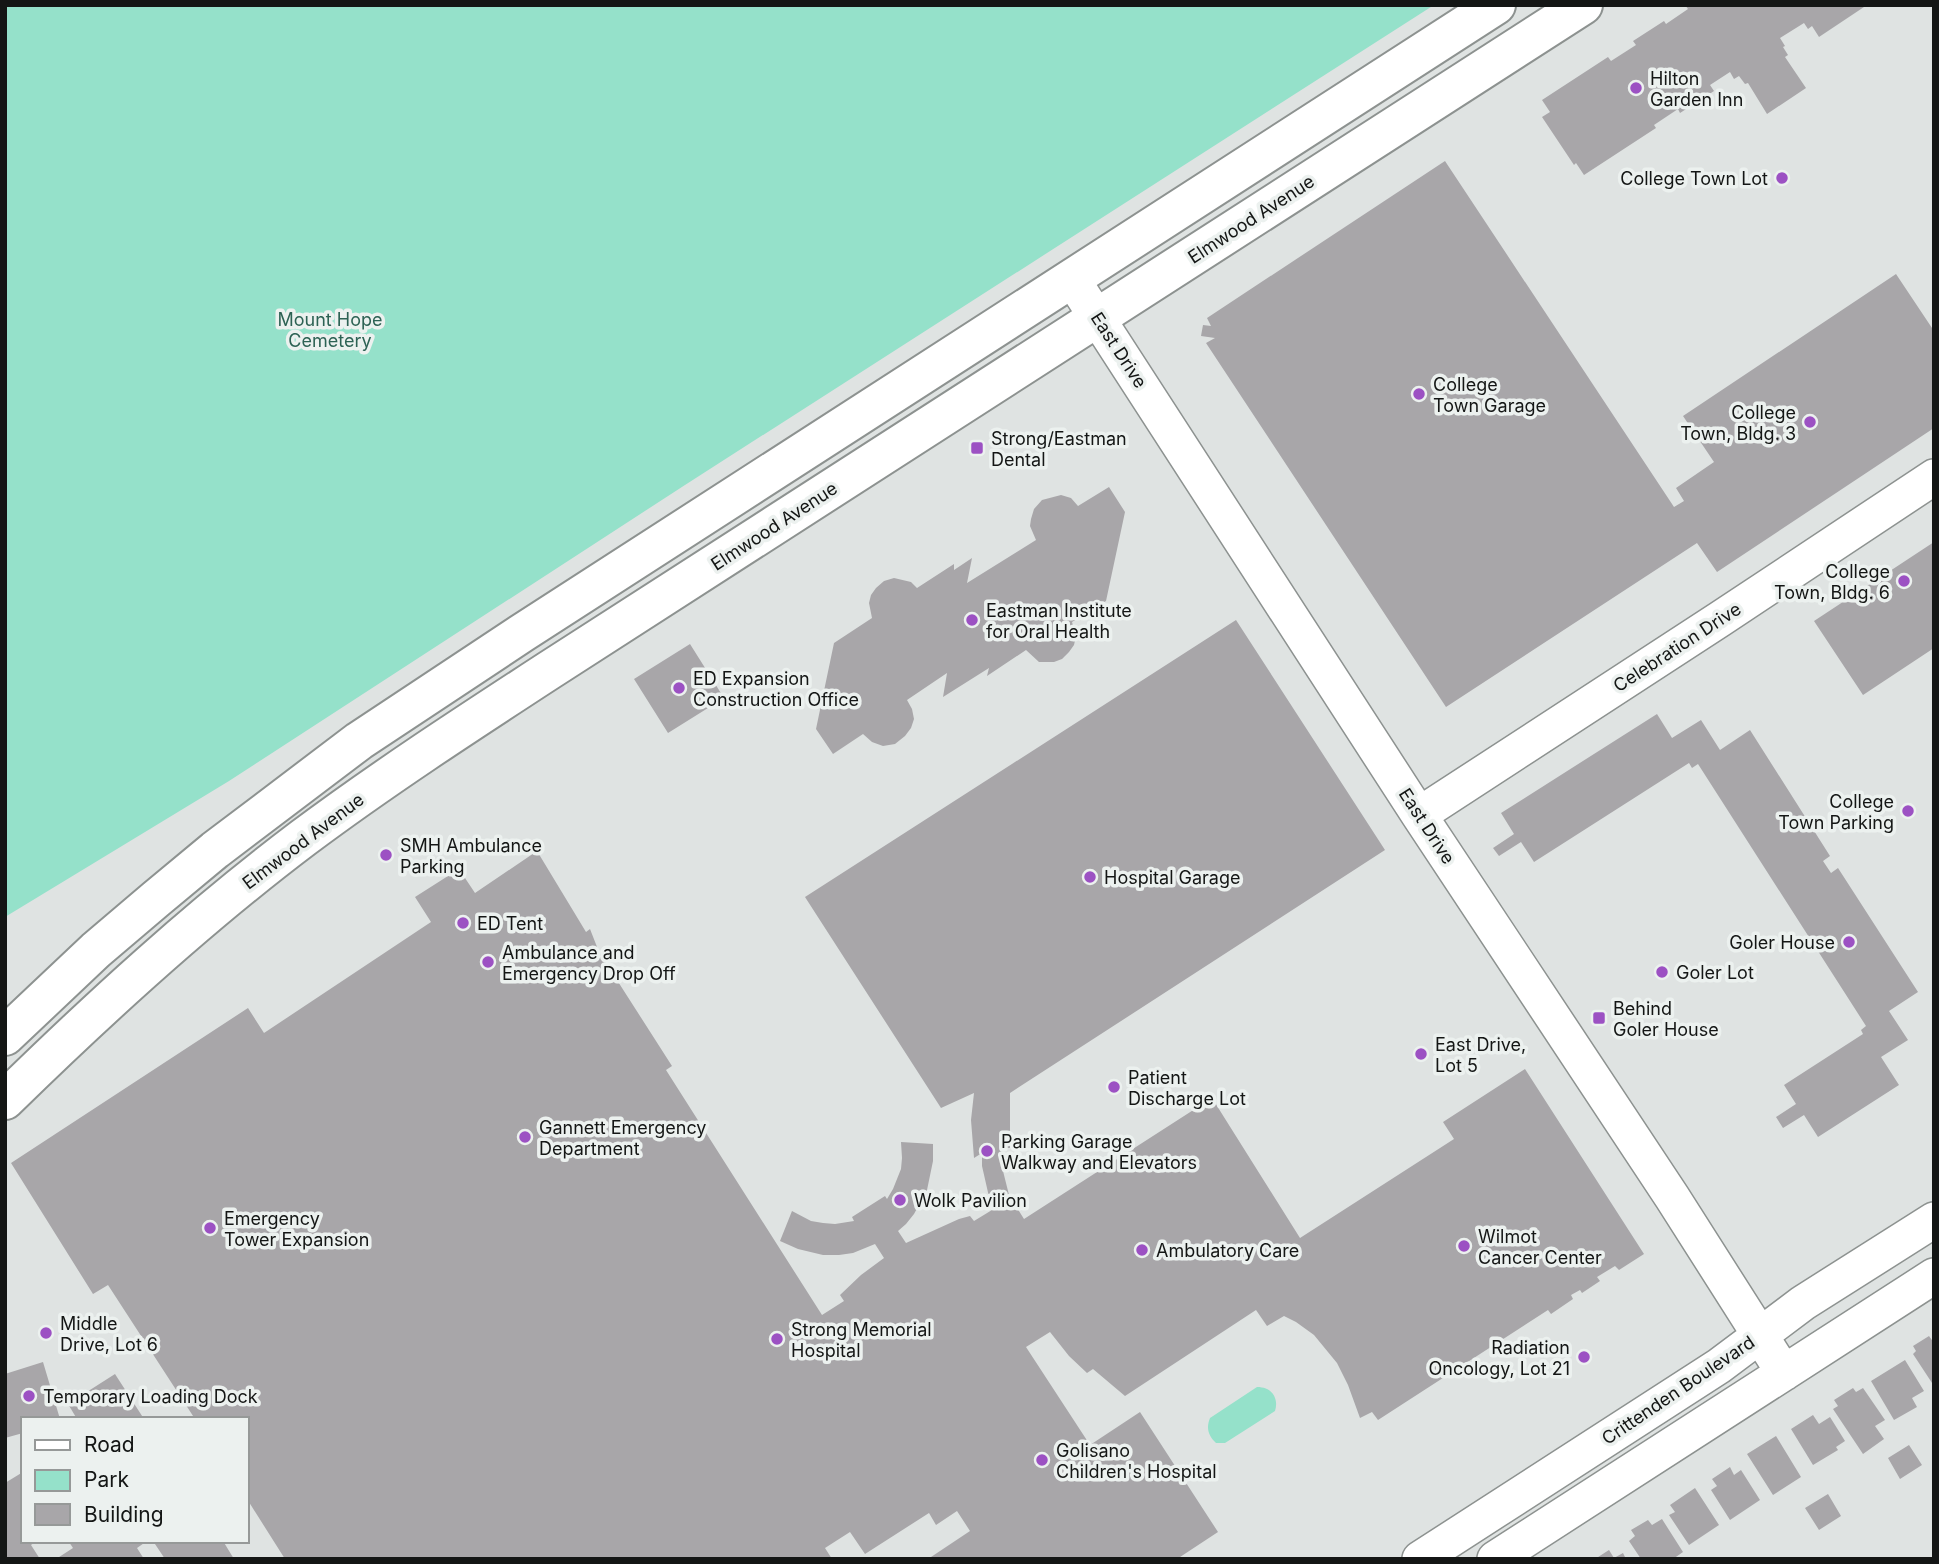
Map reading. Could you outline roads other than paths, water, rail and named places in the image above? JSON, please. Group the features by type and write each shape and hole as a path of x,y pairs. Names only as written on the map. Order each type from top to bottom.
{"main road":[{"path":"5,1036 96,950 156,899 359,741 1496,5"},
{"name":"Elmwood Avenue","path":"5,1100 156,958 302,839 381,782 525,686 1583,5"}],"street":[{"name":"East Drive","path":"1072,279 1784,1373"},
{"name":"Celebration Drive","path":"1419,815 1934,477"},
{"name":"Crittenden Boulevard","path":"1428,1557 1719,1366 1803,1303 1934,1220"},
{"path":"1495,1559 1934,1276"}],"place":[{"name":"Hilton Garden Inn","path":"1636,88"},
{"name":"College Town Lot","path":"1782,178"},
{"name":"College Town Garage","path":"1419,394"},
{"name":"College Town, Bldg. 3","path":"1810,422"},
{"name":"Strong/Eastman Dental","path":"977,448"},
{"name":"College Town, Bldg. 6","path":"1904,581"},
{"name":"Eastman Institute for Oral Health","path":"972,620"},
{"name":"ED Expansion Construction Office","path":"679,688"},
{"name":"College Town Parking","path":"1908,811"},
{"name":"SMH Ambulance Parking","path":"386,855"},
{"name":"Hospital Garage","path":"1090,877"},
{"name":"ED Tent","path":"463,923"},
{"name":"Goler House","path":"1849,942"},
{"name":"Ambulance and Emergency Drop Off","path":"488,962"},
{"name":"Goler Lot","path":"1662,972"},
{"name":"Behind Goler House","path":"1599,1018"},
{"name":"East Drive, Lot 5","path":"1421,1054"},
{"name":"Patient Discharge Lot","path":"1114,1087"},
{"name":"Gannett Emergency Department","path":"525,1137"},
{"name":"Parking Garage Walkway and Elevators","path":"987,1151"},
{"name":"Wolk Pavilion","path":"900,1200"},
{"name":"Emergency Tower Expansion","path":"210,1228"},
{"name":"Wilmot Cancer Center","path":"1464,1246"},
{"name":"Ambulatory Care","path":"1142,1250"},
{"name":"Middle Drive, Lot 6","path":"46,1333"},
{"name":"Strong Memorial Hospital","path":"777,1339"},
{"name":"Radiation Oncology, Lot 21","path":"1584,1357"},
{"name":"Temporary Loading Dock","path":"29,1396"},
{"name":"Golisano Children's Hospital","path":"1042,1460"}],"park label":[{"name":"Mount Hope Cemetery","path":"330,329"}]}
